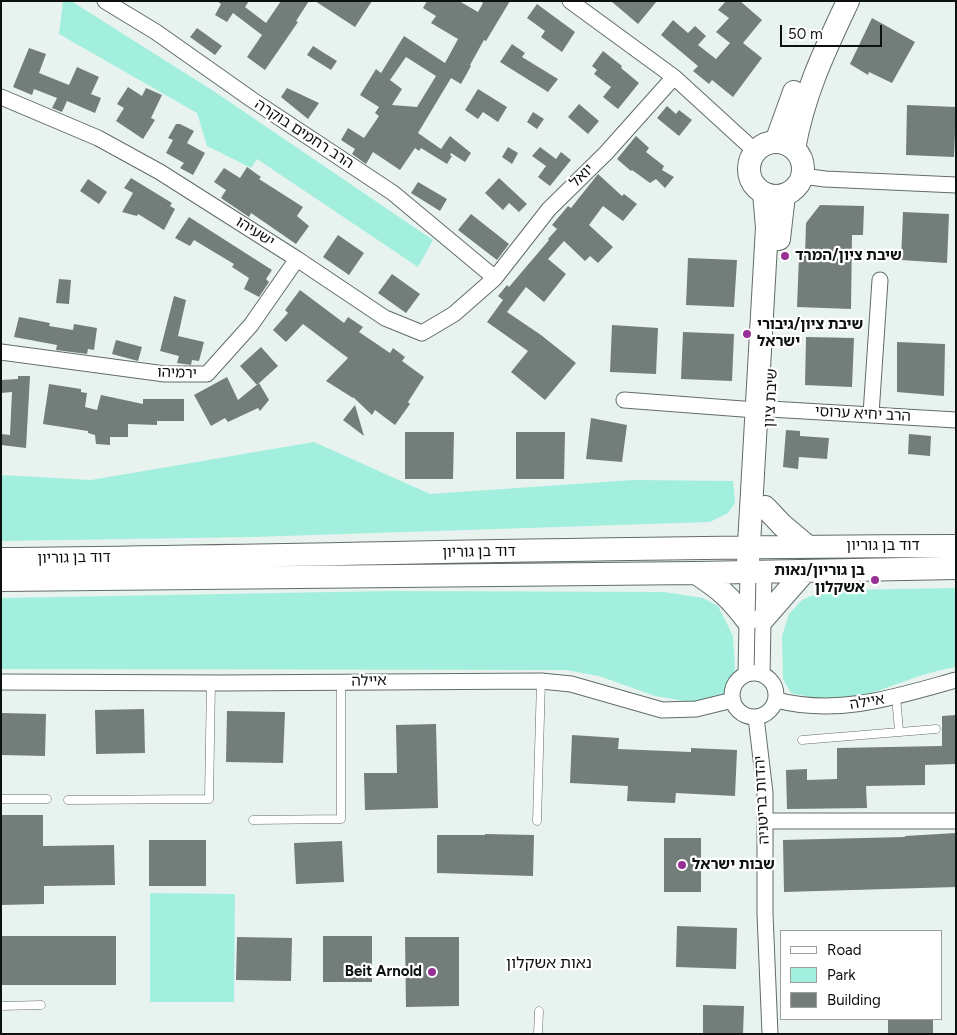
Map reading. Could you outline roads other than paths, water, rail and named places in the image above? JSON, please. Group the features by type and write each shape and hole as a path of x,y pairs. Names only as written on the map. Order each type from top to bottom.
{"main road":[{"path":"785,145 804,64 833,1"},
{"path":"785,145 802,109 816,68 848,1"},
{"path":"765,144 785,145 798,153 803,164 802,176 794,190 774,194 753,184 749,171 755,151 765,144"},
{"name":"שיבת ציון","path":"757,547 763,409 767,227 774,194"},
{"path":"716,547 732,539 758,511 782,524 808,547"},
{"name":"דוד בן גוריון","path":"1,559 716,547 956,546"},
{"path":"756,572 757,547"},
{"name":"דוד בן גוריון","path":"1,580 696,573 956,568"},
{"path":"696,573 718,587 755,619 805,571"}],"street":[{"name":"הרב רחמים בוקרה","path":"105,1 156,32 251,99 393,192 495,278"},
{"path":"570,1 674,77 755,151"},
{"name":"יואל","path":"495,278 549,209 606,153 674,77"},
{"name":"ישעיהו","path":"1,96 98,138 160,172 297,259 385,318 422,333 454,314 495,278"},
{"path":"802,176 825,179 956,184"},
{"name":"ירמיהו","path":"1,352 165,374 207,374 251,325 297,259"},
{"path":"871,414 880,280"},
{"name":"הרב יחיא ערוסי","path":"624,400 956,420"},
{"path":"746,674 755,619 756,572"},
{"path":"755,619 762,674"},
{"path":"746,674 762,674 774,684 776,700 774,706 769,712 756,717 742,714 737,709 733,700 732,690 734,684 746,674"},
{"name":"איילה","path":"776,700 811,706 862,704 956,680"},
{"name":"איילה","path":"1,682 541,681 571,684 662,710 696,708 733,700"},
{"name":"יהדות בריטניה","path":"756,717 765,792 765,914 770,1034"},
{"path":"765,821 956,821"}],"lane":[{"path":"538,821 541,681"},
{"path":"253,820 341,819 341,682"},
{"path":"68,800 209,799 211,683"},
{"path":"896,696 899,732"},
{"path":"802,740 936,729"},
{"path":"1,799 48,800"},
{"path":"1,1006 41,1005"},
{"path":"538,1034 539,1011"}],"place":[{"name":"שיבת ציון/המרד","path":"785,256"},
{"name":"שיבת ציון/גיבורי ישראל","path":"747,334"},
{"name":"בן גוריון/נאות אשקלון","path":"875,580"},
{"name":"שבות ישראל","path":"682,865"},
{"name":"Beit Arnold","path":"432,972"}],"district":[{"name":"נאות אשקלון","path":"549,963"}]}
